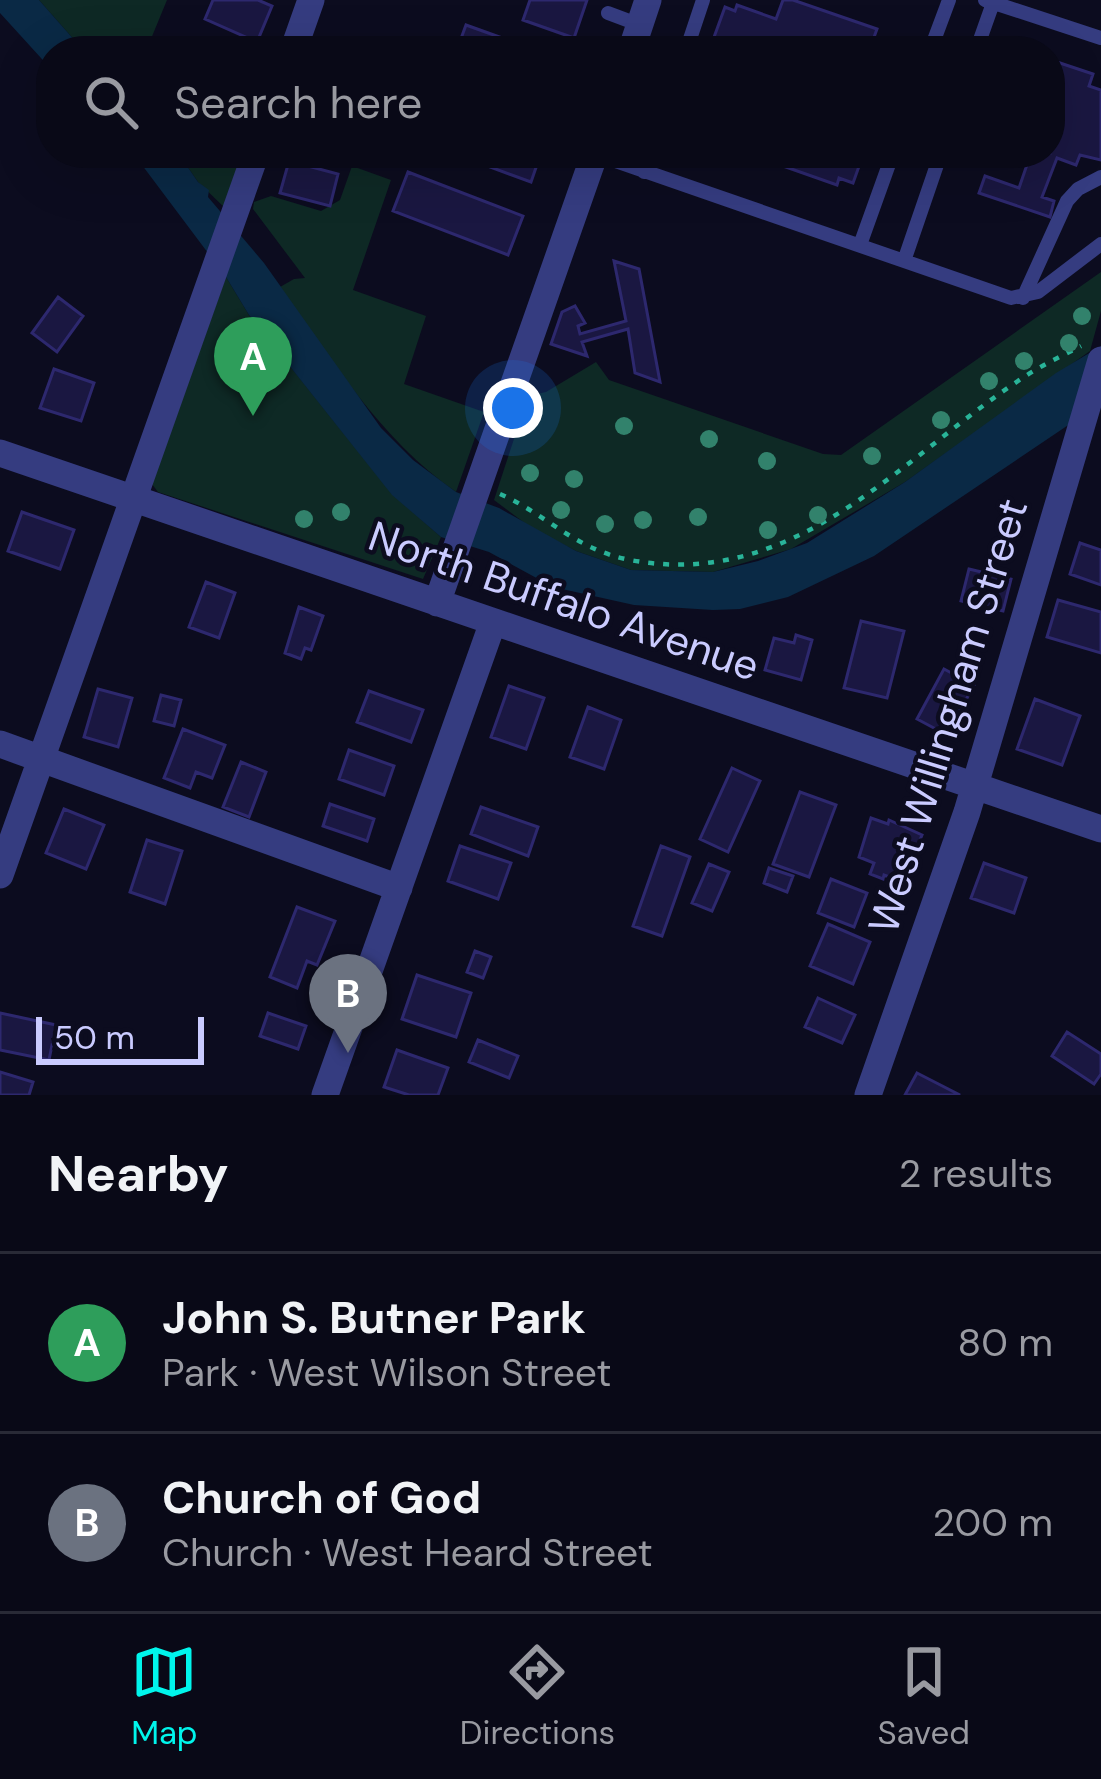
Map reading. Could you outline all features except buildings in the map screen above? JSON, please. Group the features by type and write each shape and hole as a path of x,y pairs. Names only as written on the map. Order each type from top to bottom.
{"street":[{"path":"298,36 311,0"},
{"path":"0,875 251,168"},
{"path":"437,603 590,168"},
{"name":"West Willingham Street","path":"868,1095 976,785 1079,434 1094,351"},
{"name":"North Buffalo Avenue","path":"0,453 1101,829"},
{"path":"325,1095 493,622"},
{"path":"0,744 399,888"}],"lane":[{"path":"691,36 703,0"},
{"path":"936,36 949,0"},
{"path":"980,36 989,1 1101,38"},
{"path":"608,13 640,25"},
{"path":"634,168 1011,298 1038,292 1101,244"},
{"path":"644,172 645,168"},
{"path":"860,245 888,168"},
{"path":"904,262 936,168"},
{"path":"1023,298 1067,201 1101,177"}],"path":[{"path":"476,492 514,500 552,528 610,554 667,563 735,557 781,544 831,519 1024,377 1094,351"}],"green space":[{"path":"39,0 167,0 152,36 71,36"},
{"path":"188,168 239,168 225,208"},
{"path":"351,168 391,180 353,290 426,316 404,384 484,412 456,492 381,423 280,287 305,278 253,209 254,202 271,196 321,211 340,200"},
{"path":"1101,272 1101,311 1090,351 905,482 791,549 713,572 631,570 576,551 530,527 494,500 528,396 546,392 596,362 609,380 823,454 841,455"},
{"path":"226,277 249,315 392,494 441,537 423,579 158,492 152,484"}],"water":[{"path":"0,0 39,0 71,36 36,36 36,53 0,13"},
{"path":"144,168 188,168 209,190 208,197 264,263 381,428 413,460 456,492 499,508 576,551 631,570 713,572 807,543 905,482 1101,346 1101,403 874,556 788,597 740,609 634,605 553,587 489,552 441,537 392,495 249,315"}],"place":[{"name":"John S. Butner Park","path":"253,416"},
{"name":"Church of God","path":"348,1053"}]}
